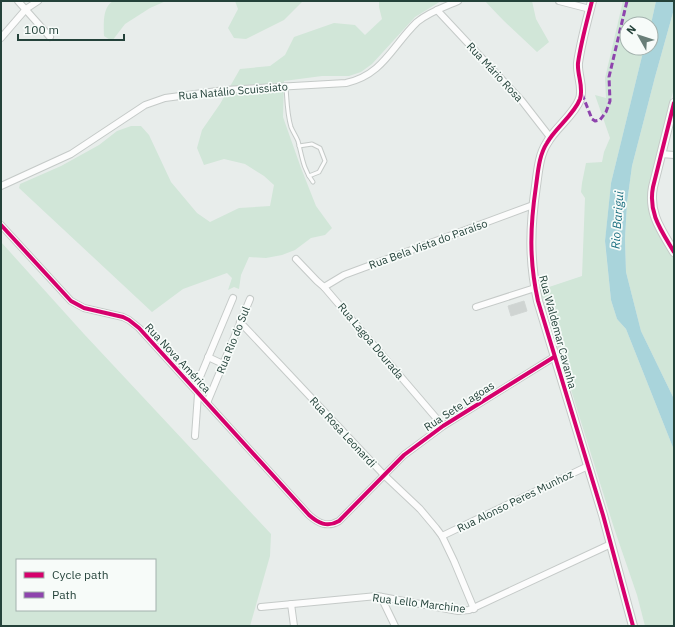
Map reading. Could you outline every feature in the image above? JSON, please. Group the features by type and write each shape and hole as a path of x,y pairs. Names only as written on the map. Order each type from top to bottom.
{"street":[{"path":"18,1 50,37"},
{"path":"1,38 26,9 38,1"},
{"name":"Rua Natálio Scuissiato","path":"1,186 71,154 137,110 155,101 176,96 225,90 346,83 368,76 380,65 413,26 426,16 458,1"},
{"path":"559,1 591,5"},
{"name":"Rua Waldemar Cavanha","path":"591,5 578,65 581,87 579,100 550,137 542,155 533,205 531,255 535,288 554,357 611,544 630,625"},
{"name":"Rua Mário Rosa","path":"437,10 522,101 550,137"},
{"path":"674,103 652,194 652,207 656,220 674,252"},
{"path":"661,154 674,155"},
{"name":"Rua Bela Vista do Paraíso","path":"324,287 344,275 533,205"},
{"name":"Rua Nova América","path":"1,225 71,302 84,308 116,315 129,320 139,328 309,515 319,522 327,525"},
{"name":"Rua Lagoa Dourada","path":"296,259 324,287 443,426"},
{"path":"476,307 535,288"},
{"name":"Rua Rio do Sul","path":"195,436 197,392 208,357 233,298"},
{"name":"Rua Rio do Sul","path":"207,403 250,299"},
{"name":"Rua Rosa Leonardi","path":"240,322 384,475 420,509 442,536 474,609"},
{"path":"208,357 223,364"},
{"name":"Rua Sete Lagoas","path":"327,525 334,524 343,517 404,455 443,426 554,357"},
{"name":"Rua Alonso Peres Munhoz","path":"442,536 588,466"},
{"name":"Rua Lello Marchine","path":"261,607 373,596 458,611 474,609 611,544"},
{"path":"381,597 395,626"},
{"path":"291,604 294,626"}],"lane":[{"path":"286,87 292,127 299,146 301,158 313,182"},
{"path":"299,146 312,144 320,148 325,161 318,172 309,176"}],"green space":[{"path":"113,1 166,1 150,8 125,24 112,41 104,36 104,21 105,12 109,4"},
{"path":"235,1 303,1 284,20 246,39 234,38 228,28 238,9"},
{"path":"379,1 441,1 415,17 372,64 361,72 349,76 322,76 284,81 283,117 316,206 332,228 325,235 311,238 295,250 282,255 266,258 249,257 241,275 239,289 234,287 228,290 232,278 227,273 183,289 152,312 19,188 20,184 61,166 99,145 117,131 131,126 141,126 149,135 171,182 197,213 210,222 239,208 270,206 274,185 264,176 245,164 224,159 204,165 197,148 202,130 220,104 240,69 270,66 285,55 294,37 334,23 355,25 365,35 382,19"},
{"path":"485,1 532,1 536,19 549,42 537,52"},
{"path":"623,1 656,1 653,16 619,16"},
{"path":"674,9 674,88 649,183 648,197 649,211 654,225 674,258 674,399 641,331 626,272 625,239 627,203 632,166"},
{"path":"619,18 619,56 642,56 611,183 605,242 611,300 617,319 626,329 674,450 674,626 645,626 637,595 614,528 540,290 582,276 585,198 581,192 586,163 602,162 604,152 610,138 595,95 606,98 605,78"},
{"path":"1,242 84,334 271,534 270,556 250,626 1,626"}],"water":[{"name":"Rio Barigui","path":"656,1 674,1 674,9 632,166 627,203 625,239 626,272 641,331 674,399 674,450 626,329 617,319 611,300 605,241 611,183 642,56 659,56 659,16 653,16"}],"building":[{"path":"524,301 527,311 511,316 508,306"}],"marked path":[{"path":"582,94 592,119 595,121 600,120 606,112 610,101 609,77 627,1"}],"cycle path":[{"path":"592,1 582,39 578,63 581,86 580,99 573,111 550,137 544,148 537,175 531,244 533,272 538,301 603,515 633,626"},
{"path":"674,103 652,196 652,205 657,221 674,252"},
{"path":"1,225 71,301 84,308 123,317 139,328 309,515 323,524 331,524 339,521 404,455 443,426 554,357"}]}
